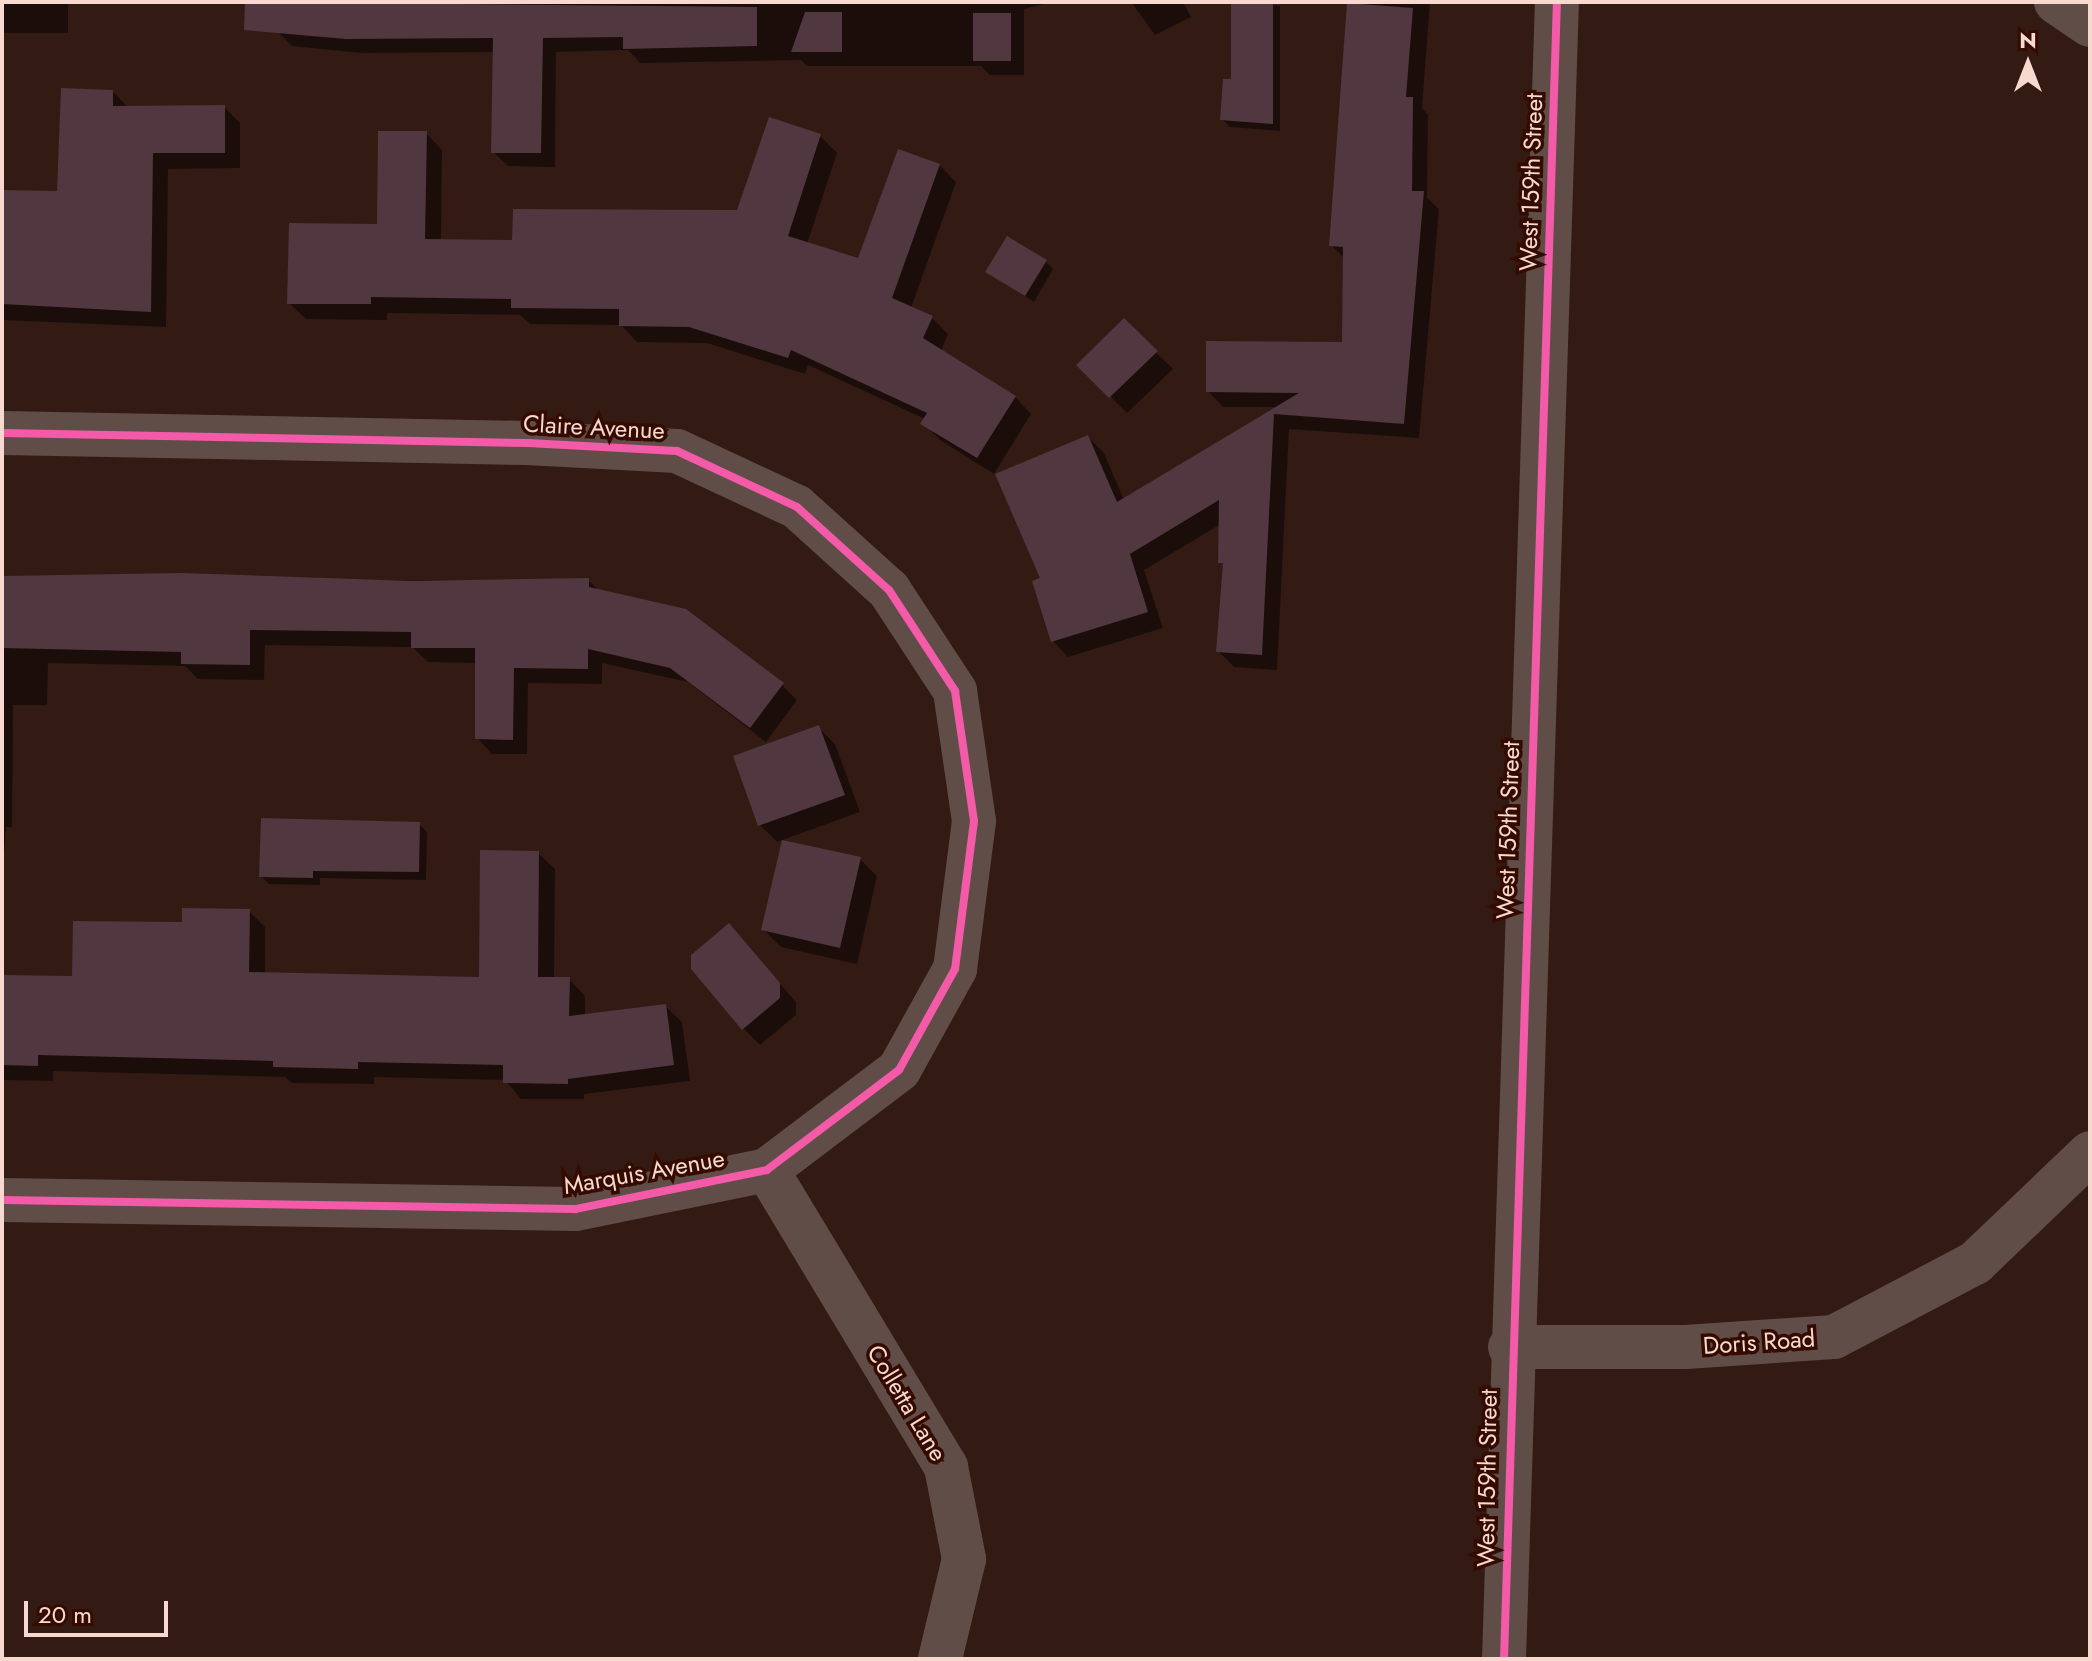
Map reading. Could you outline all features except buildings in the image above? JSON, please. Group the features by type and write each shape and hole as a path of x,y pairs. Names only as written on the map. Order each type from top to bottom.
{"street":[{"name":"West 159th Street","path":"1504,1659 1510,1347 1557,2"},
{"path":"2056,2 2090,25"},
{"name":"Claire Avenue","path":"2,433 528,443 677,451 797,507 889,590 955,691 974,821"},
{"name":"Marquis Avenue","path":"2,1200 575,1209 767,1170 899,1070 955,969 974,821"},
{"name":"Doris Road","path":"1510,1347 1686,1347 1834,1337 1975,1263 2090,1153"},
{"name":"Colletta Lane","path":"767,1170 946,1467 964,1559 940,1659"}],"cycle path":[{"path":"1504,1659 1557,2"},
{"path":"2,433 528,443 677,451 797,507 889,590 955,691 974,821 955,969 899,1070 767,1170 575,1209 2,1200"}]}
